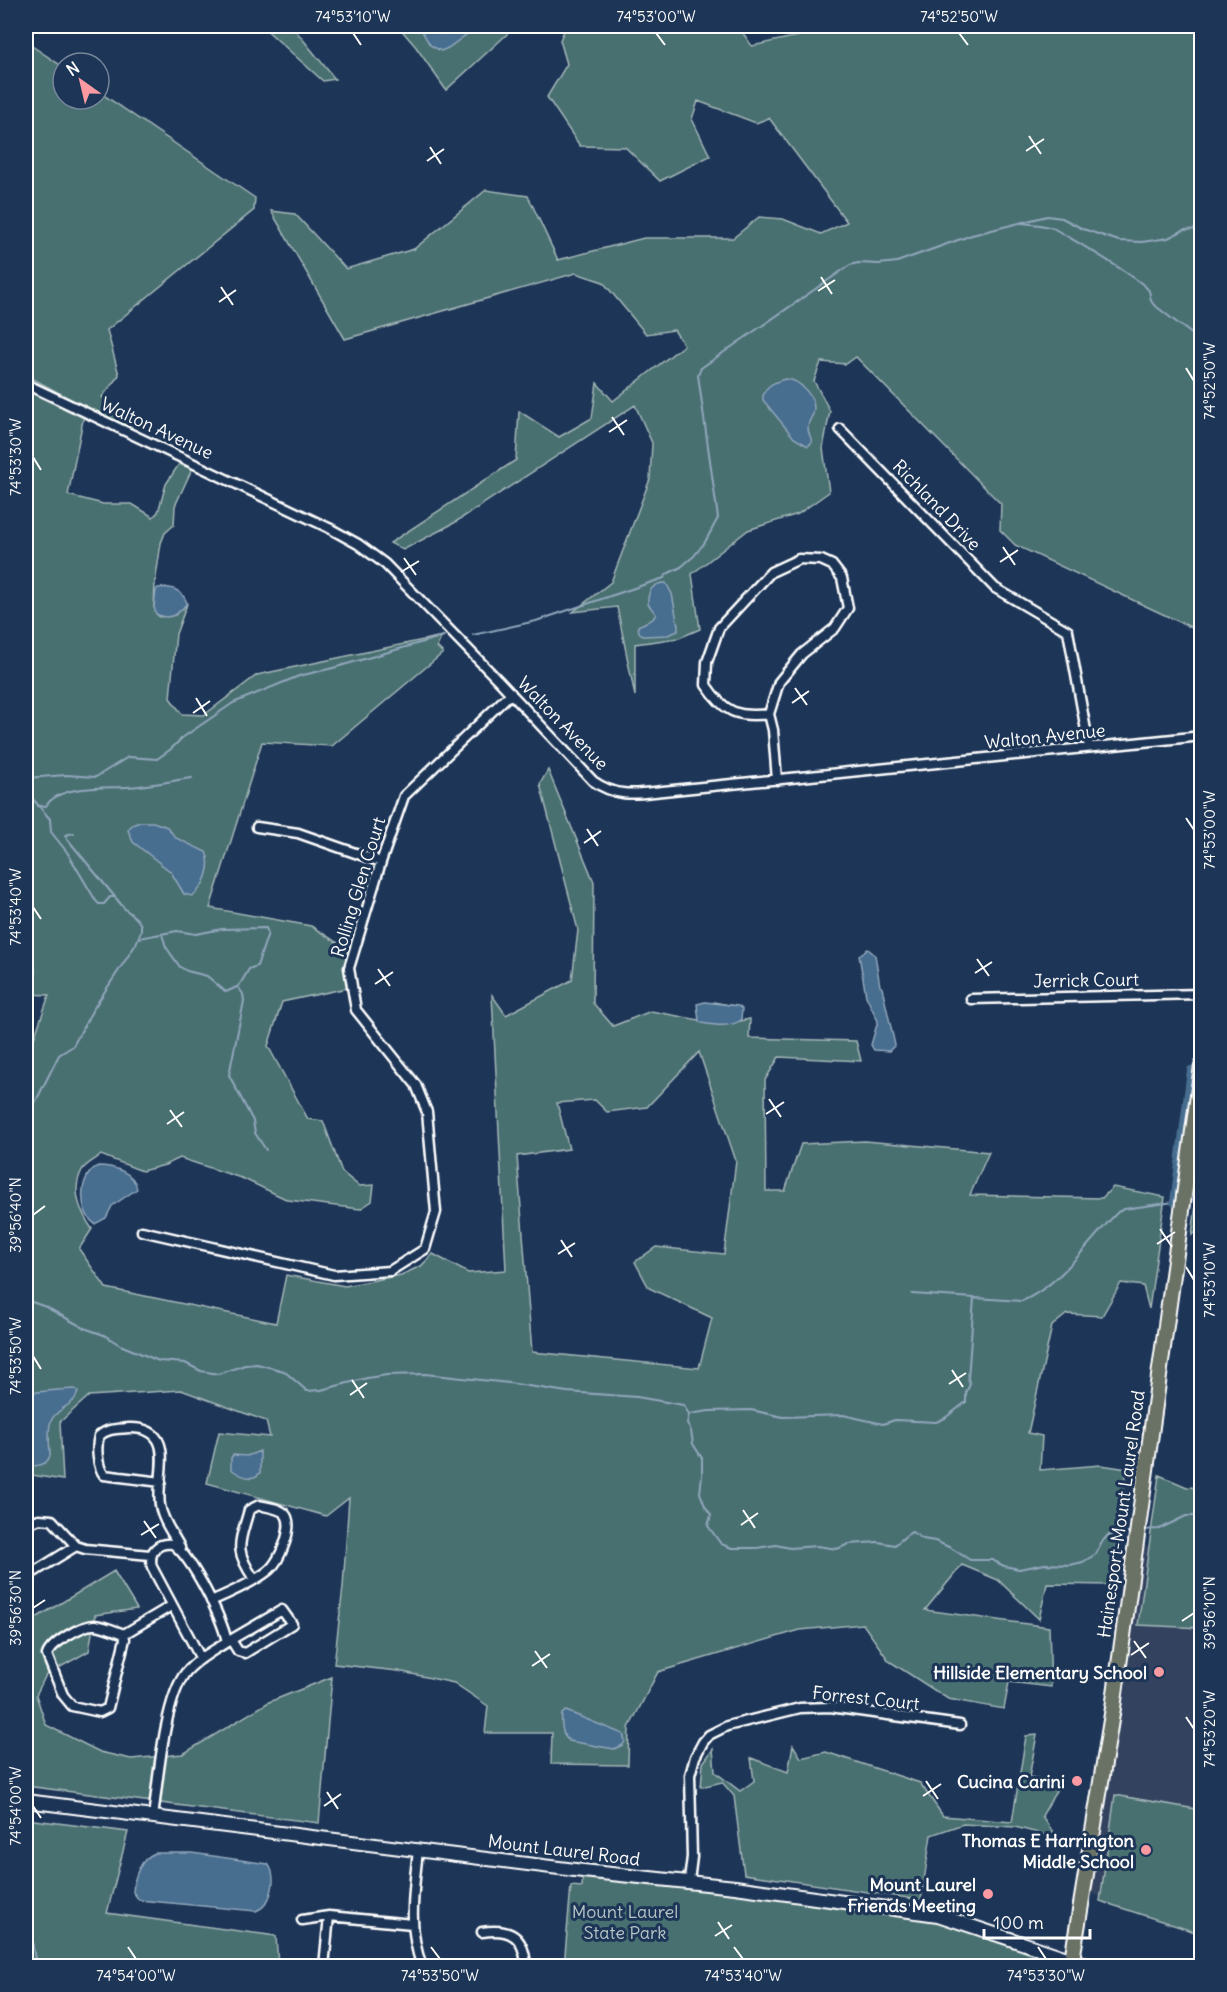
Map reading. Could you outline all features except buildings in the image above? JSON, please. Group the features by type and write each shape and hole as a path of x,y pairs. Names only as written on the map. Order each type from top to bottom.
{"main road":[{"name":"Hainesport-Mount Laurel Road","path":"1072,1963 1113,1708 1202,1066"},
{"name":"Mount Laurel Road","path":"26,1801 583,1871 689,1881 938,1915 1072,1963 1091,1966"}],"street":[{"name":"Walton Avenue","path":"26,384 182,457 358,544 385,564 593,781 610,791 640,793 955,763 997,756 1202,736"},
{"name":"Richland Drive","path":"840,429 994,588 1068,631 1089,747"},
{"path":"769,714 746,716 731,712 722,706 706,685 707,662 719,628 771,572 799,559 821,560 832,565 842,579 848,609 835,628 802,654 779,682 769,714 773,730 777,780"},
{"name":"Rolling Glen Court","path":"142,1231 334,1275 390,1271 425,1249 436,1212 427,1112 416,1085 356,1010 349,968 381,862 404,796 511,693"},
{"path":"257,827 298,833 381,862"},
{"name":"Jerrick Court","path":"971,999 1202,994"},
{"path":"153,1817 164,1738 175,1692 185,1673 201,1659 229,1641 282,1610 292,1624 245,1653 238,1651 229,1641 222,1622 162,1513 159,1498 161,1482 162,1449 152,1433 134,1428 108,1429 99,1436 97,1443 100,1470 104,1475 161,1482"},
{"path":"211,1601 254,1579 270,1569 279,1557 285,1542 289,1522 284,1511 259,1505 249,1510 239,1547 243,1562 254,1579"},
{"path":"26,1525 39,1519 52,1520 76,1546 93,1550 150,1555"},
{"path":"181,1550 173,1544 167,1544 154,1548 150,1555 154,1574 201,1659"},
{"path":"26,1577 76,1546"},
{"path":"124,1634 125,1639 108,1708 100,1712 72,1706 63,1695 47,1655 49,1649 88,1626 101,1626 124,1634 171,1606"},
{"name":"Forrest Court","path":"689,1881 692,1857 692,1766 703,1742 717,1730 811,1706 960,1725"},
{"path":"418,1850 412,1924 417,1954 422,1966"},
{"path":"302,1920 329,1916 412,1924"},
{"path":"324,1966 329,1916"},
{"path":"482,1932 498,1929 513,1935 523,1949 526,1966"}],"shaded area":[{"path":"419,26 432,26 444,34 447,31 444,26 478,26 441,51 430,45"},
{"path":"785,379 802,386 813,402 813,414 808,428 812,442 808,446 794,438 763,400 767,388"},
{"path":"666,583 672,594 678,631 668,635 643,636 638,626 653,619 656,614 648,604 650,592 654,586"},
{"path":"158,588 176,590 187,603 170,617 156,614 154,607"},
{"path":"140,822 153,822 167,827 176,838 206,852 208,870 204,882 192,896 184,894 171,872 133,842 128,830 132,825"},
{"path":"868,949 875,955 880,986 895,1045 889,1051 874,1050 871,1045 878,1021 866,996 859,955"},
{"path":"26,953 35,967 35,977 26,991"},
{"path":"705,1002 738,1006 742,1009 741,1020 727,1025 702,1023 699,1021 697,1004"},
{"path":"98,1166 110,1167 128,1174 137,1189 112,1206 106,1218 95,1224 85,1212 83,1194 87,1177"},
{"path":"75,1389 78,1392 73,1401 57,1413 51,1421 48,1460 40,1465 26,1467 26,1393"},
{"path":"260,1451 260,1473 257,1476 246,1477 231,1469 233,1455 247,1456"},
{"name":"Hillside Elementary School","path":"1201,1538 1201,1931 1084,1891 1135,1548"},
{"path":"566,1711 623,1734 625,1741 623,1745 614,1749 569,1741 564,1735 562,1725 562,1714"},
{"path":"155,1853 192,1853 268,1864 273,1876 272,1890 266,1903 256,1911 139,1900 133,1892 136,1875 145,1860"}],"green space":[{"path":"262,26 292,26 335,79 323,81"},
{"path":"398,26 516,26 446,90"},
{"path":"566,26 738,26 752,46 840,27 1201,26 1201,632 1015,545 1000,530 1001,504 856,357 846,364 821,362 814,381 830,411 823,448 829,492 798,514 748,530 692,574 700,629 679,638 635,644 635,696 617,607 573,612 611,582 650,479 652,443 635,405 454,523 403,550 390,543 516,460 519,411 559,437 592,418 597,383 613,401 684,345 674,330 646,334 603,282 576,273 345,339 271,211 295,214 346,269 414,249 486,190 528,196 558,260 644,238 733,238 759,217 783,219 821,234 847,222 769,118 756,123 698,101 692,119 710,156 660,181 625,147 580,146 547,97 567,64 560,40"},
{"path":"26,42 51,59 51,111 111,111 111,100 255,198 254,210 107,330 119,375 102,397 139,424 125,429 26,375"},
{"path":"26,391 84,415 68,495 103,504 132,504 153,517 158,512 166,484 179,464 192,469 175,506 174,525 165,533 161,543 154,607 159,617 175,615 187,604 176,634 170,698 182,714 204,715 257,675 442,636 437,647 443,653 332,746 262,742 210,908 311,926 354,953 347,988 282,1002 268,1046 308,1119 323,1121 342,1172 359,1186 374,1185 372,1201 360,1209 288,1200 244,1179 180,1158 142,1171 101,1155 82,1170 77,1186 78,1201 92,1229 79,1249 106,1288 276,1323 286,1275 345,1286 401,1275 421,1266 433,1254 468,1273 506,1270 492,995 506,1015 572,980 578,930 540,784 548,770 594,882 593,1003 613,1026 651,1011 699,1020 714,1002 740,1007 740,1021 750,1019 749,1038 856,1041 861,1061 779,1057 765,1080 766,1191 785,1191 801,1144 865,1141 989,1152 970,1195 1102,1198 1113,1187 1165,1197 1149,1309 1143,1286 1121,1283 1102,1316 1067,1314 1052,1326 1028,1433 1042,1436 1040,1470 1101,1465 1127,1469 1111,1585 1047,1584 1039,1619 998,1580 962,1565 925,1610 1049,1627 1051,1687 1009,1682 1004,1709 948,1699 889,1661 863,1624 800,1630 658,1672 629,1728 628,1765 551,1764 552,1733 485,1733 488,1706 454,1683 398,1671 334,1664 343,1587 349,1498 326,1516 207,1483 219,1432 270,1437 266,1421 181,1390 89,1396 60,1422 63,1480 32,1475 26,1479 26,1062 49,995 26,994","holes":["699,1052 736,1161 724,1254 656,1247 635,1262 649,1288 712,1318 699,1368 532,1352 517,1156 569,1149 557,1103 595,1100 607,1112 647,1107"]},
{"path":"1198,1191 1201,1191 1201,1235 1194,1233 1192,1235"},
{"path":"1159,1475 1187,1487 1201,1488 1201,1628 1138,1625"},
{"path":"114,1571 137,1609 95,1615 89,1651 46,1675 36,1695 46,1725 100,1752 131,1759 183,1754 269,1702 332,1677 319,1823 26,1786 26,1624"},
{"path":"1037,1735 1029,1777 1061,1782 1042,1816 1057,1838 1015,1827 963,1824 931,1835 921,1900 744,1874 734,1796 722,1782 701,1787 703,1763 713,1749 715,1772 740,1791 754,1781 751,1758 788,1772 793,1745 801,1758 826,1752 920,1783 943,1816 1012,1822 1026,1736"},
{"name":"Thomas E Harrington Middle School","path":"1115,1795 1201,1810 1201,1934 1100,1901"},
{"path":"26,1819 128,1832 107,1913 276,1936 278,1966 26,1966"},
{"name":"Mount Laurel State Park","path":"583,1871 938,1915 1072,1960 1070,1966 564,1966 571,1886 582,1887"}],"waterway":[{"path":"473,635 536,621 664,578 694,556 705,542 718,518 698,375 701,368 850,265 897,262 972,235 1047,216 1062,218 1083,229 1119,241 1142,242 1168,238 1184,230 1202,229"},
{"path":"1022,223 1053,228 1120,269 1149,291 1153,304 1202,342"},
{"path":"26,778 66,775 96,777 128,757 157,759 182,738 233,703 299,676 444,636"},
{"path":"38,806 46,806 52,799 71,791 142,786 192,778"},
{"path":"26,791 50,819 51,832 67,852 96,901 104,904 110,897 115,897"},
{"path":"26,1121 59,1055 73,1046 92,1011 136,944 141,931 141,925 137,919 124,908 65,835 74,833"},
{"path":"139,938 177,931 196,934 222,929 266,928 268,933 257,966 249,969 239,986 226,992 207,976 180,967 166,947 162,934"},
{"path":"238,987 243,994 244,1001 229,1075 253,1121 255,1133 266,1150"},
{"path":"1174,1202 1191,1070"},
{"path":"912,1294 1022,1301 1036,1294 1061,1274 1118,1212 1124,1209 1174,1202"},
{"path":"1197,1206 1202,1206"},
{"path":"689,1414 751,1410 783,1417 843,1415 883,1424 895,1420 936,1422 966,1402 966,1393 970,1384 968,1379 974,1298"},
{"path":"26,1300 46,1307 84,1328 159,1361 185,1363 201,1371 218,1374 245,1365 257,1364 284,1371 307,1391 387,1375 425,1374 567,1392 637,1397 683,1405 689,1414 687,1424 691,1431 693,1444 702,1458 700,1493 711,1515 708,1526 721,1544 732,1548 776,1545 790,1548 817,1546 837,1549 849,1544 878,1542 895,1545 912,1532 923,1539 951,1548 970,1560 992,1560 1004,1566 1019,1569 1045,1564 1070,1565 1083,1562 1096,1554 1108,1535 1122,1535 1133,1531"},
{"path":"1142,1530 1159,1529 1186,1516 1202,1516"},
{"path":"26,1904 36,1966"}],"place":[{"name":"Hillside Elementary School","path":"1159,1672"},
{"name":"Cucina Carini","path":"1077,1781"},
{"name":"Thomas E Harrington Middle School","path":"1146,1850"},
{"name":"Mount Laurel Friends Meeting","path":"988,1894"}]}
